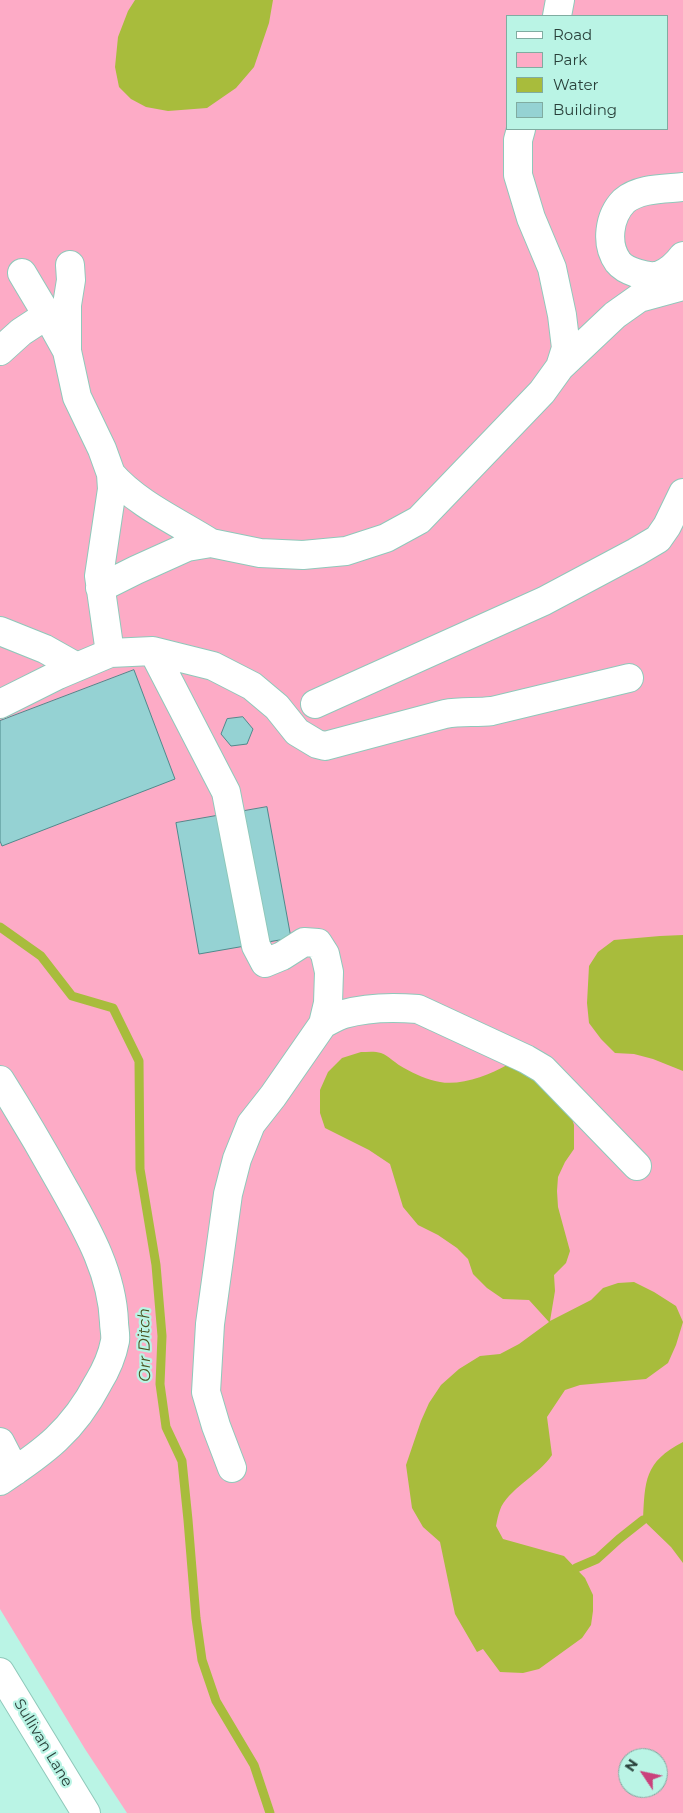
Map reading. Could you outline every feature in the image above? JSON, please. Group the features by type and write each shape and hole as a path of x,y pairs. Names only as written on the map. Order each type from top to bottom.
{"street":[{"path":"557,15 560,0"},
{"path":"521,130 518,140 518,175 531,218 552,268 562,316 566,348 560,368"},
{"path":"683,186 645,191 625,201 613,215 610,232 611,247 618,262 634,274 658,276 675,266 683,256"},
{"path":"70,265 71,280 67,305 67,352 77,397 102,449 111,474 112,489 99,576 110,653"},
{"path":"22,274 67,352"},
{"path":"111,474 119,483 146,503 211,543 260,553 303,555 346,551 386,538 419,520 542,392 560,368 615,315 639,298 683,286"},
{"path":"0,351 21,332 47,315"},
{"path":"658,539 667,526 683,493"},
{"path":"315,704 534,606 658,539 683,528"},
{"path":"100,588 187,548 211,543"},
{"path":"0,631 45,649 77,667"},
{"path":"153,651 226,792 256,946 265,963 282,956 304,942 318,943 325,954 329,972 328,1003 323,1024 251,1124 237,1159 228,1194 210,1324 206,1392 216,1426 232,1468"},
{"path":"0,704 58,675 110,653 153,651 213,666 252,686 277,707 297,732 317,744 325,746 445,714 460,711 472,713 492,711 629,678"},
{"path":"323,1024 342,1014 371,1009 418,1008 526,1059 543,1069 637,1166"},
{"path":"0,1080 28,1123 94,1243 107,1280 114,1309 115,1340 109,1363 81,1413 71,1426 49,1447 8,1476 0,1442"},
{"name":"Sullivan Lane","path":"0,1672 86,1813"}],"green space":[{"path":"0,0 683,0 683,1813 127,1813 85,1749 0,1609"}],"water":[{"path":"135,0 273,0 269,23 254,67 236,88 207,108 168,111 146,107 131,99 119,87 115,67 118,37 128,11"},
{"path":"683,935 683,1071 653,1059 634,1054 615,1053 589,1023 587,1003 589,966 598,952 614,940"},
{"path":"361,1052 381,1053 412,1072 426,1078 448,1083 475,1079 507,1065 526,1070 568,1106 574,1125 574,1149 558,1177 557,1191 558,1207 570,1251 566,1263 554,1275 555,1291 550,1321 591,1300 603,1288 618,1283 634,1282 676,1306 683,1322 668,1363 646,1379 580,1385 565,1390 547,1417 552,1455 509,1496 500,1510 496,1526 503,1539 564,1556 585,1578 593,1595 591,1625 582,1638 539,1669 523,1673 500,1672 483,1649 477,1652 455,1614 440,1542 423,1527 412,1508 406,1465 421,1421 429,1403 441,1385 459,1369 480,1356 500,1354 519,1344 549,1322 529,1300 503,1299 487,1288 473,1274 468,1259 457,1248 438,1235 418,1225 403,1207 390,1164 369,1150 325,1128 320,1113 320,1090 328,1072 342,1058"},
{"path":"683,1442 683,1563 671,1547 643,1520 646,1483 649,1474 661,1457 670,1449"}],"building":[{"path":"134,670 175,779 2,846 0,841 0,721"},
{"path":"243,717 253,729 247,744 231,746 221,734 227,719"},
{"path":"267,807 291,938 199,954 176,823"}],"waterway":[{"name":"Orr Ditch","path":"0,927 41,956 72,996 113,1008 139,1061 140,1169 156,1265 162,1336 160,1384 166,1427 182,1461 196,1618 202,1660 216,1701 254,1765 270,1813"},
{"path":"576,1568 597,1559 643,1520"}]}
